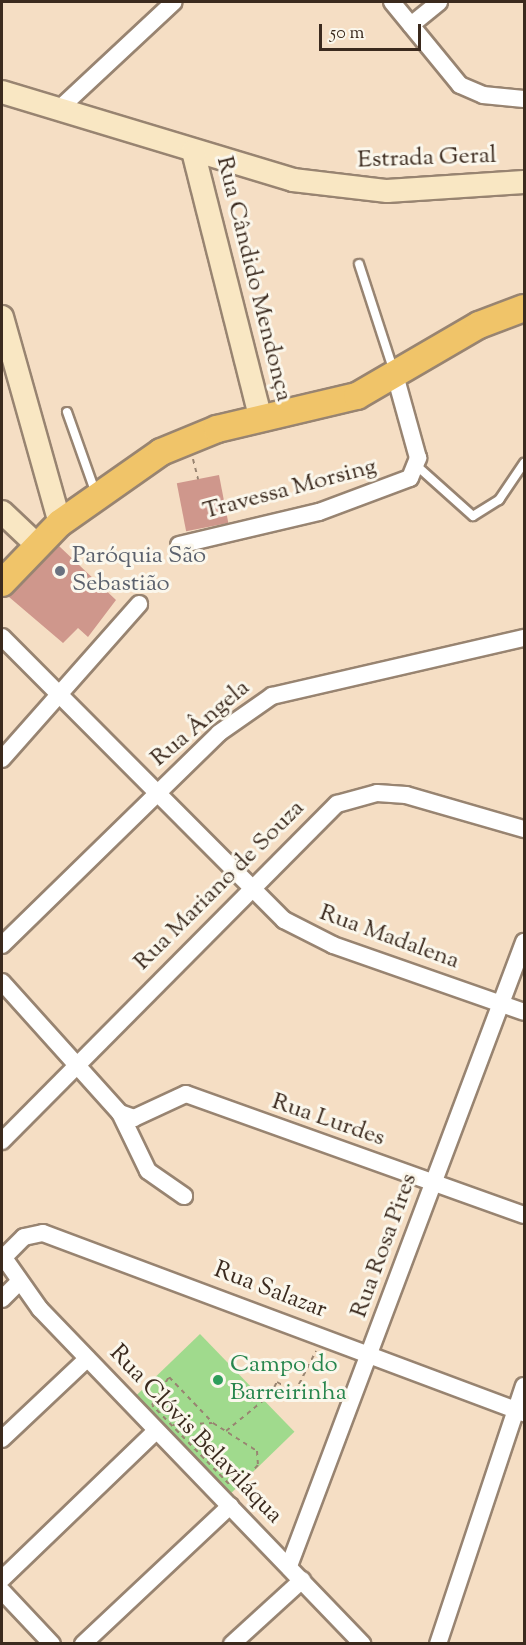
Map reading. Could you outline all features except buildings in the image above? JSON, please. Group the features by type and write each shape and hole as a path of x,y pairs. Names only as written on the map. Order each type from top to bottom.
{"main road":[{"path":"2,583 60,523 96,495 178,444 261,419 340,402 395,375 480,325 525,308"}],"street":[{"path":"392,2 450,77 483,95 525,99"},
{"path":"411,25 439,2"},
{"path":"58,110 168,3"},
{"name":"Estrada Geral","path":"2,92 193,152 293,180 350,189 525,182"},
{"name":"Rua Cândido Mendonça","path":"193,152 261,419"},
{"path":"2,317 60,523"},
{"path":"395,375 417,466"},
{"name":"Travessa Morsing","path":"179,545 365,497 410,478 417,466"},
{"path":"2,512 37,545"},
{"path":"2,759 139,604"},
{"name":"Rua Madalena","path":"2,637 249,888 284,920 315,938 525,1012"},
{"name":"Rua Ângela","path":"2,945 155,793 219,734 285,690 525,638"},
{"name":"Rua Mariano de Souza","path":"2,1141 78,1066 249,888 330,809 355,797 416,797 525,829"},
{"name":"Rua Rosa Pires","path":"289,1566 525,942"},
{"path":"2,982 120,1113 148,1171 184,1196"},
{"name":"Rua Lurdes","path":"120,1113 134,1119 186,1094 525,1215"},
{"name":"Rua Salazar","path":"3,1256 24,1237 43,1233 520,1412"},
{"name":"Rua Clóvis Belaviláqua","path":"3,1256 18,1283 87,1359 164,1428 230,1506 362,1644"},
{"path":"2,1299 18,1283"},
{"path":"2,1439 87,1359"},
{"path":"438,1644 520,1412 525,1386"},
{"path":"2,1579 164,1428"},
{"path":"83,1644 230,1506"},
{"path":"232,1644 302,1580"},
{"path":"2,1591 52,1644"}],"lane":[{"path":"360,264 395,375"},
{"path":"68,412 96,495"},
{"path":"417,466 473,516 485,513 499,500 525,463"}],"path":[{"path":"191,450 198,479"},
{"path":"226,1431 270,1395 277,1382 295,1392 322,1337"},
{"path":"170,1377 213,1423 226,1431 259,1454 256,1468 235,1486 164,1428 150,1402 170,1377"},
{"path":"164,1428 213,1423"}],"green space":[{"path":"200,1334 294,1432 230,1494 136,1396"}],"place":[{"name":"Paróquia São Sebastião","path":"60,571"},
{"name":"Campo do Barreirinha","path":"218,1380"}]}
